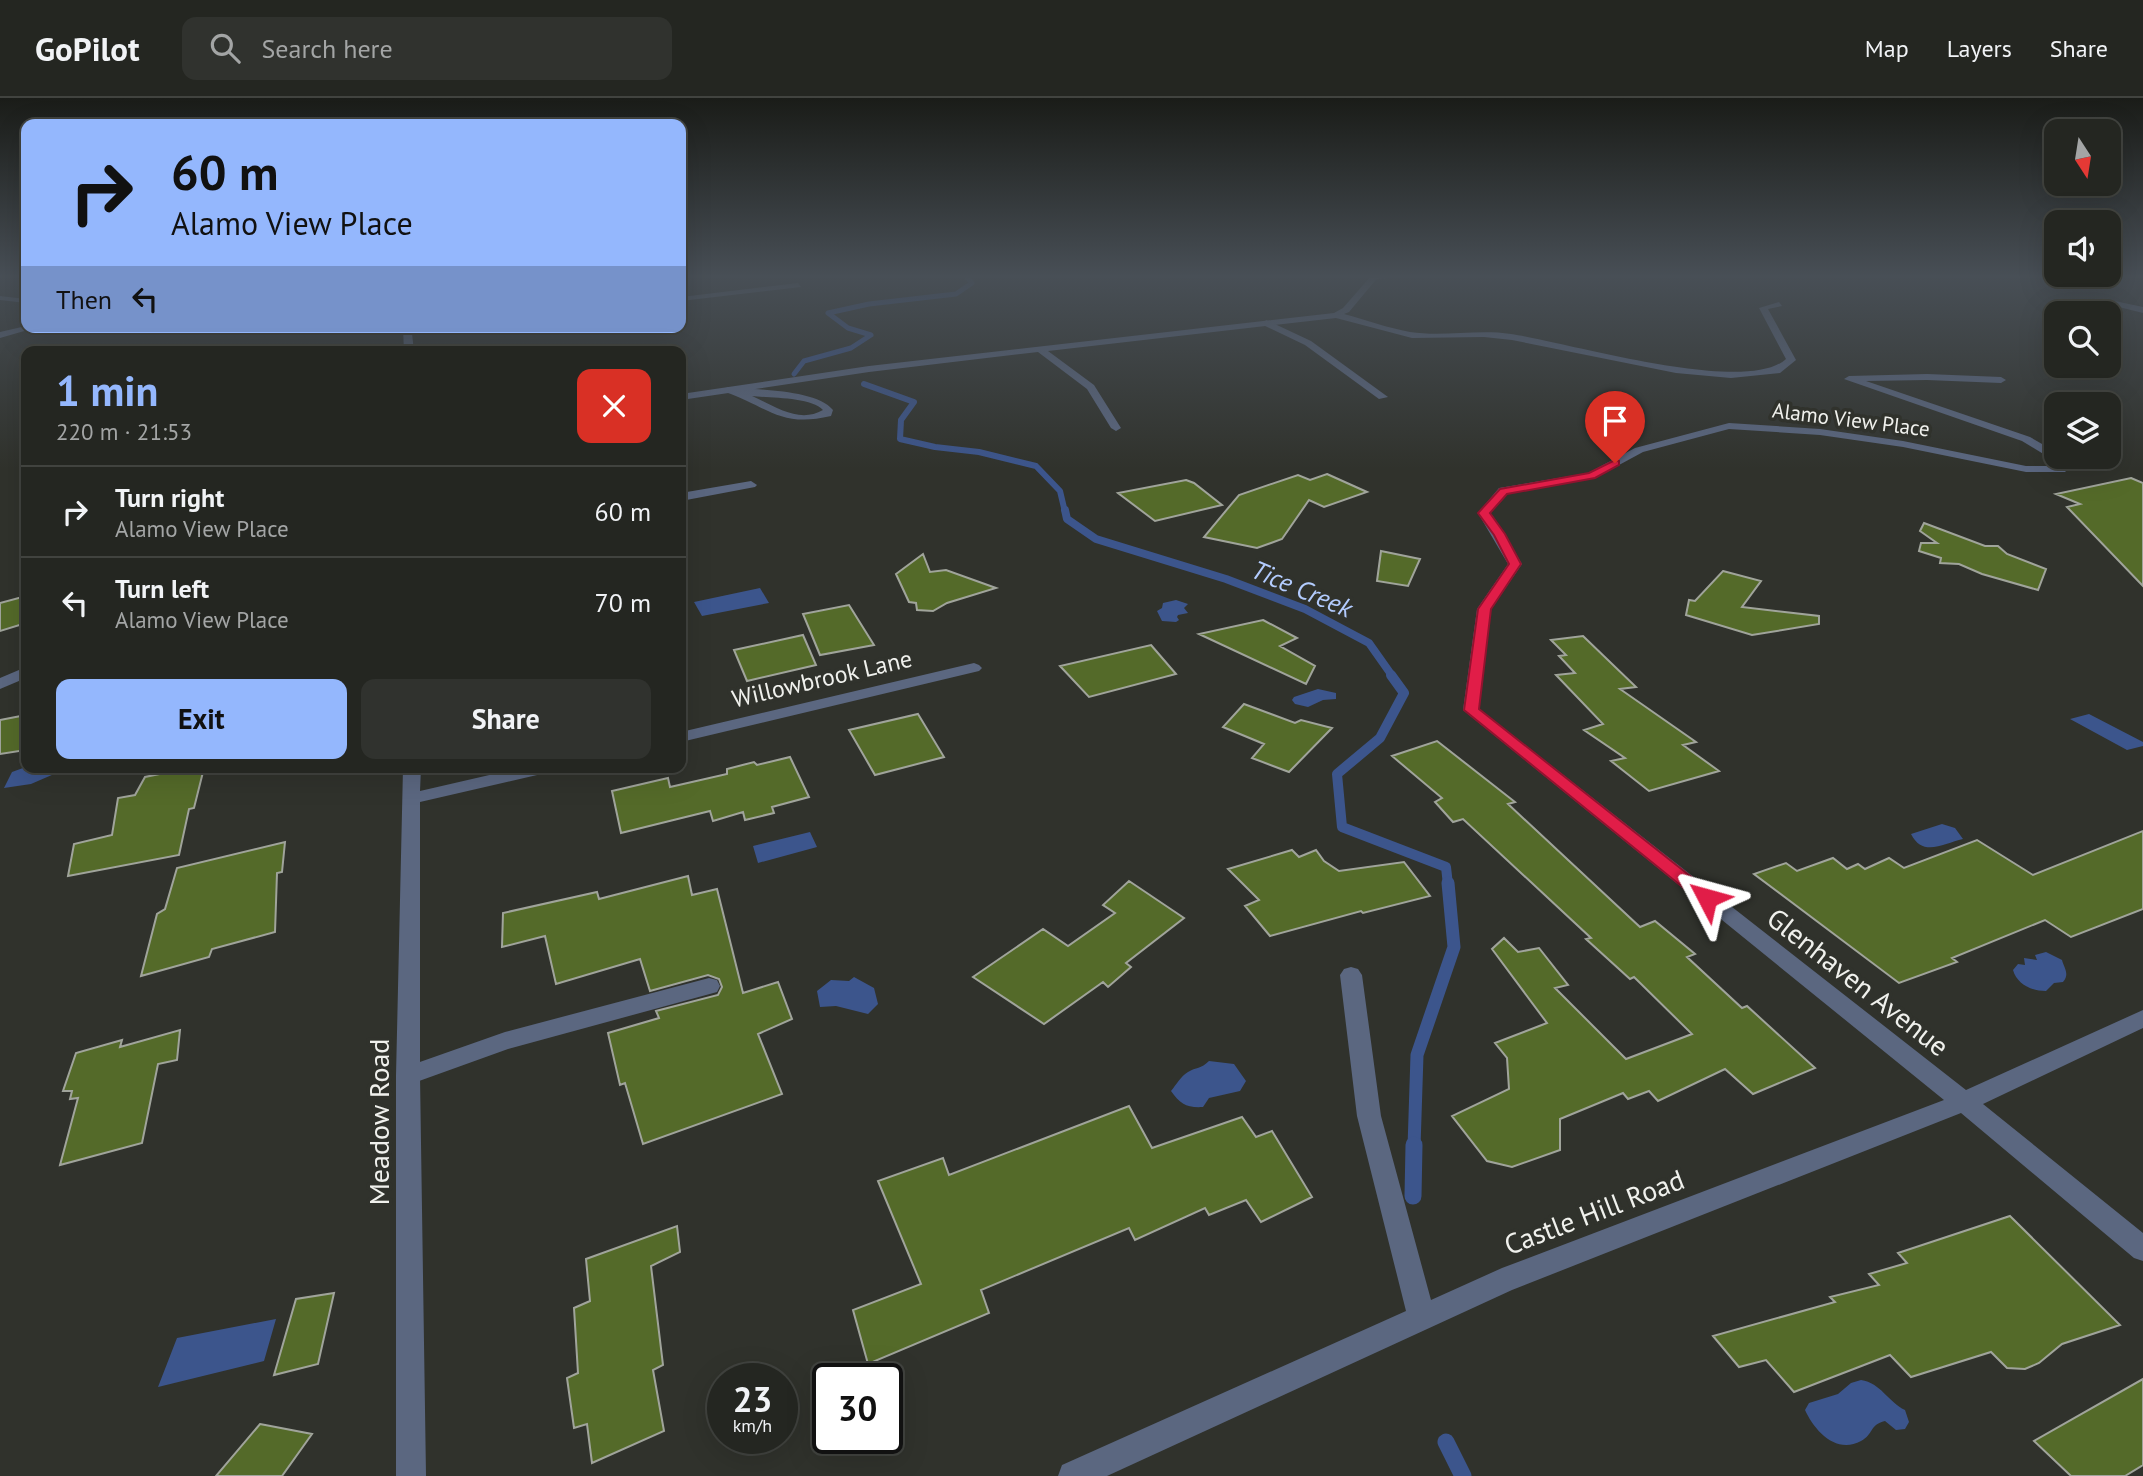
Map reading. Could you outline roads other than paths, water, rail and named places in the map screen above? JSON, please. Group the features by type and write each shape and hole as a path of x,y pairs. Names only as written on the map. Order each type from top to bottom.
{"street":[{"path":"686,396 1108,340"},
{"path":"1302,340 1384,397"},
{"path":"1528,340 1676,370 1731,375 1780,370 1791,360 1780,340"},
{"path":"1038,348 1091,387 1116,428"},
{"name":"Alamo View Place","path":"1471,710 1484,609 1515,564 1484,513 1503,491 1591,476 1639,450 1729,426 1820,432 1903,444 2026,469 2061,470 2055,456 2026,439 1849,379 1927,377 2001,380"},
{"path":"728,390 810,399 822,403 828,410 827,414 817,417 782,416 745,394 728,390"},
{"path":"686,496 751,485"},
{"name":"Willowbrook Lane","path":"686,736 974,668"},
{"path":"0,684 21,674"},
{"name":"Glenhaven Avenue","path":"1471,710 1964,1102 2143,1249"},
{"name":"Meadow Road","path":"411,1476 408,1076 412,773"},
{"path":"411,799 523,773"},
{"path":"1351,975 1369,1116 1422,1318"},
{"path":"408,1076 505,1041 709,986"},
{"name":"Castle Hill Road","path":"1073,1476 1502,1281 1964,1102 2143,1018"}],"water":[{"path":"760,588 769,603 702,616 694,602"},
{"path":"1176,600 1188,604 1184,608 1188,613 1178,615 1179,620 1176,622 1162,621 1157,611 1162,608 1163,603"},
{"path":"1318,689 1336,693 1336,699 1323,700 1308,707 1295,704 1292,700 1294,697"},
{"path":"2089,714 2143,742 2143,746 2127,750 2070,719"},
{"path":"21,769 21,773 56,773 31,784 4,788 12,772"},
{"path":"1942,824 1955,828 1963,839 1928,847 1916,841 1911,834"},
{"path":"810,832 817,847 758,863 753,846"},
{"path":"2046,952 2062,960 2066,971 2065,979 2063,982 2054,983 2046,991 2025,986 2013,970 2018,964 2025,965 2024,958 2037,960 2035,955"},
{"path":"854,977 874,988 878,1004 868,1014 836,1006 820,1007 817,991 831,980 849,981"},
{"path":"1209,1061 1234,1064 1246,1081 1240,1091 1209,1098 1203,1107 1184,1104 1171,1091 1185,1074"},
{"path":"276,1319 264,1361 158,1387 177,1338"},
{"path":"1861,1380 1874,1385 1905,1410 1909,1422 1905,1429 1896,1430 1885,1421 1852,1445 1835,1443 1820,1432 1805,1410 1809,1403 1838,1394 1851,1383"}],"waterway":[{"name":"Tice Creek","path":"794,374 804,361 851,348 863,340"},
{"name":"Tice Creek","path":"864,384 914,402 901,420 900,439 935,447 979,452 1036,466 1060,491 1065,512"},
{"name":"Tice Creek","path":"1065,510 1067,519 1096,539 1226,579 1305,609 1369,643 1393,677"},
{"name":"Tice Creek","path":"1391,675 1404,693 1380,738 1337,774 1342,827 1446,867 1448,885"},
{"name":"Tice Creek","path":"1414,1147 1417,1055 1454,947 1448,883"},
{"name":"Tice Creek","path":"1413,1196 1414,1145"},
{"name":"Tice Creek","path":"1446,1442 1463,1476"}]}
